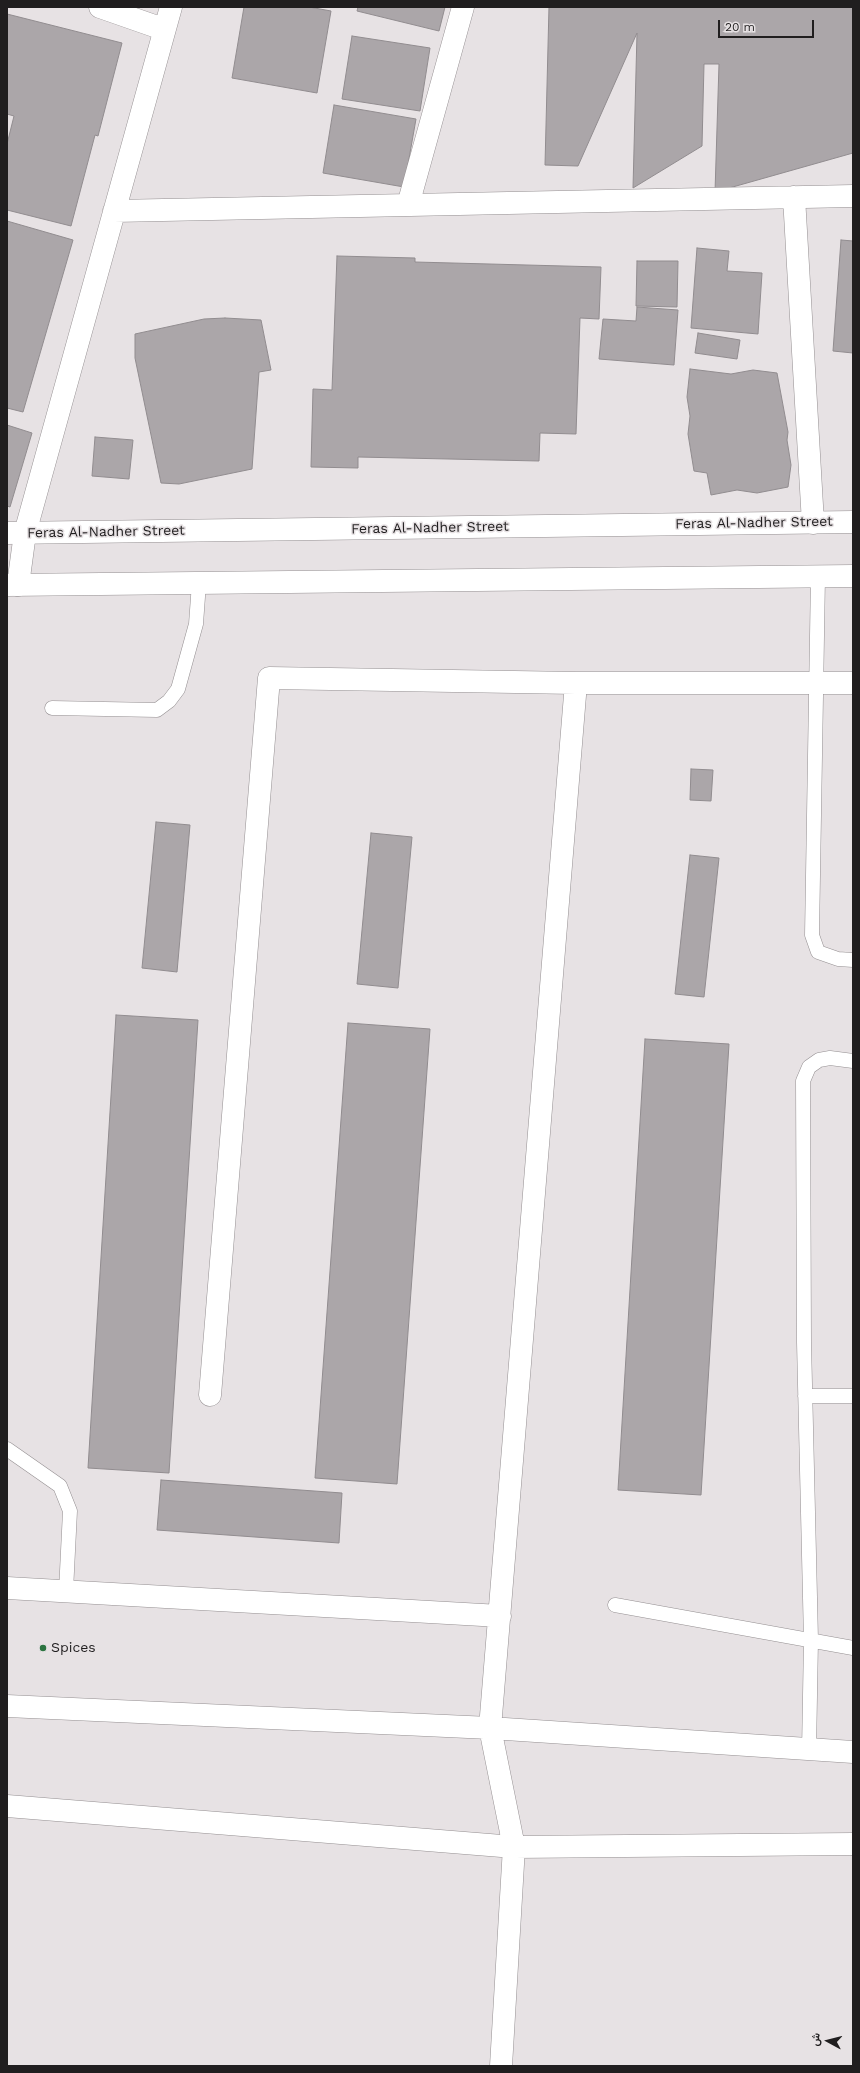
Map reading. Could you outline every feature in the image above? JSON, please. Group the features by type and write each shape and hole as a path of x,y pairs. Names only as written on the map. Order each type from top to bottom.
{"street":[{"path":"100,7 163,29"},
{"path":"170,7 114,211 16,533 12,585 853,576"},
{"path":"408,205 463,7"},
{"path":"114,211 853,196"},
{"path":"794,198 813,523"},
{"name":"Feras Al-Nadher Street","path":"16,533 853,522"},
{"path":"210,1395 269,678 576,682 853,683"},
{"path":"501,2066 514,1847 490,1728 576,682"},
{"path":"7,1588 500,1616"},
{"path":"7,1706 490,1728 853,1752"},
{"path":"7,1806 514,1847 853,1844"}],"lane":[{"path":"818,576 818,683 812,935 818,952 838,958 853,960"},
{"path":"52,708 158,710 169,701 178,689 196,624 199,583"},
{"path":"809,1750 811,1640 805,1396 803,1081 809,1067 819,1060 830,1058 853,1061"},
{"path":"805,1396 853,1396"},
{"path":"7,1449 60,1486 70,1511 66,1591"},
{"path":"615,1604 853,1648"}],"building":[{"path":"244,7 309,7 331,11 317,93 232,78"},
{"path":"358,7 445,7 439,31 357,11"},
{"path":"549,7 853,7 853,153 715,192 719,64 704,64 702,146 633,188 637,33 578,166 545,165"},
{"path":"7,14 122,43 98,136 95,135 71,226 7,210 7,144 14,116 7,114"},
{"path":"352,36 430,48 420,111 342,99"},
{"path":"334,105 416,119 404,187 323,173"},
{"path":"7,221 73,240 23,412 7,408"},
{"path":"841,240 853,241 853,353 833,351"},
{"path":"697,248 729,251 727,271 762,273 758,334 691,328"},
{"path":"337,256 415,258 415,262 601,267 599,319 580,318 576,434 540,433 539,461 358,457 358,468 311,467 313,389 332,390"},
{"path":"637,261 678,261 677,307 636,306"},
{"path":"637,307 678,310 674,365 599,359 603,319 636,321"},
{"path":"225,318 261,320 271,370 259,372 252,469 179,484 161,483 135,358 135,334 204,319"},
{"path":"698,333 740,340 737,359 695,353"},
{"path":"690,369 731,374 753,370 777,373 788,432 787,440 791,465 788,487 757,493 737,490 711,495 707,473 694,471 688,434 690,416 687,397"},
{"path":"7,425 32,433 10,507 7,506"},
{"path":"95,437 133,440 129,479 92,476"},
{"path":"691,769 713,770 711,801 690,800"},
{"path":"156,822 190,825 177,972 142,968"},
{"path":"371,833 412,837 398,988 357,984"},
{"path":"690,855 719,858 704,997 675,994"},
{"path":"116,1015 198,1020 169,1473 88,1468"},
{"path":"348,1023 430,1029 397,1484 315,1478"},
{"path":"645,1039 729,1044 701,1495 618,1490"},
{"path":"161,1480 342,1493 339,1543 157,1530"}],"place":[{"name":"Spices","path":"43,1648"}]}
